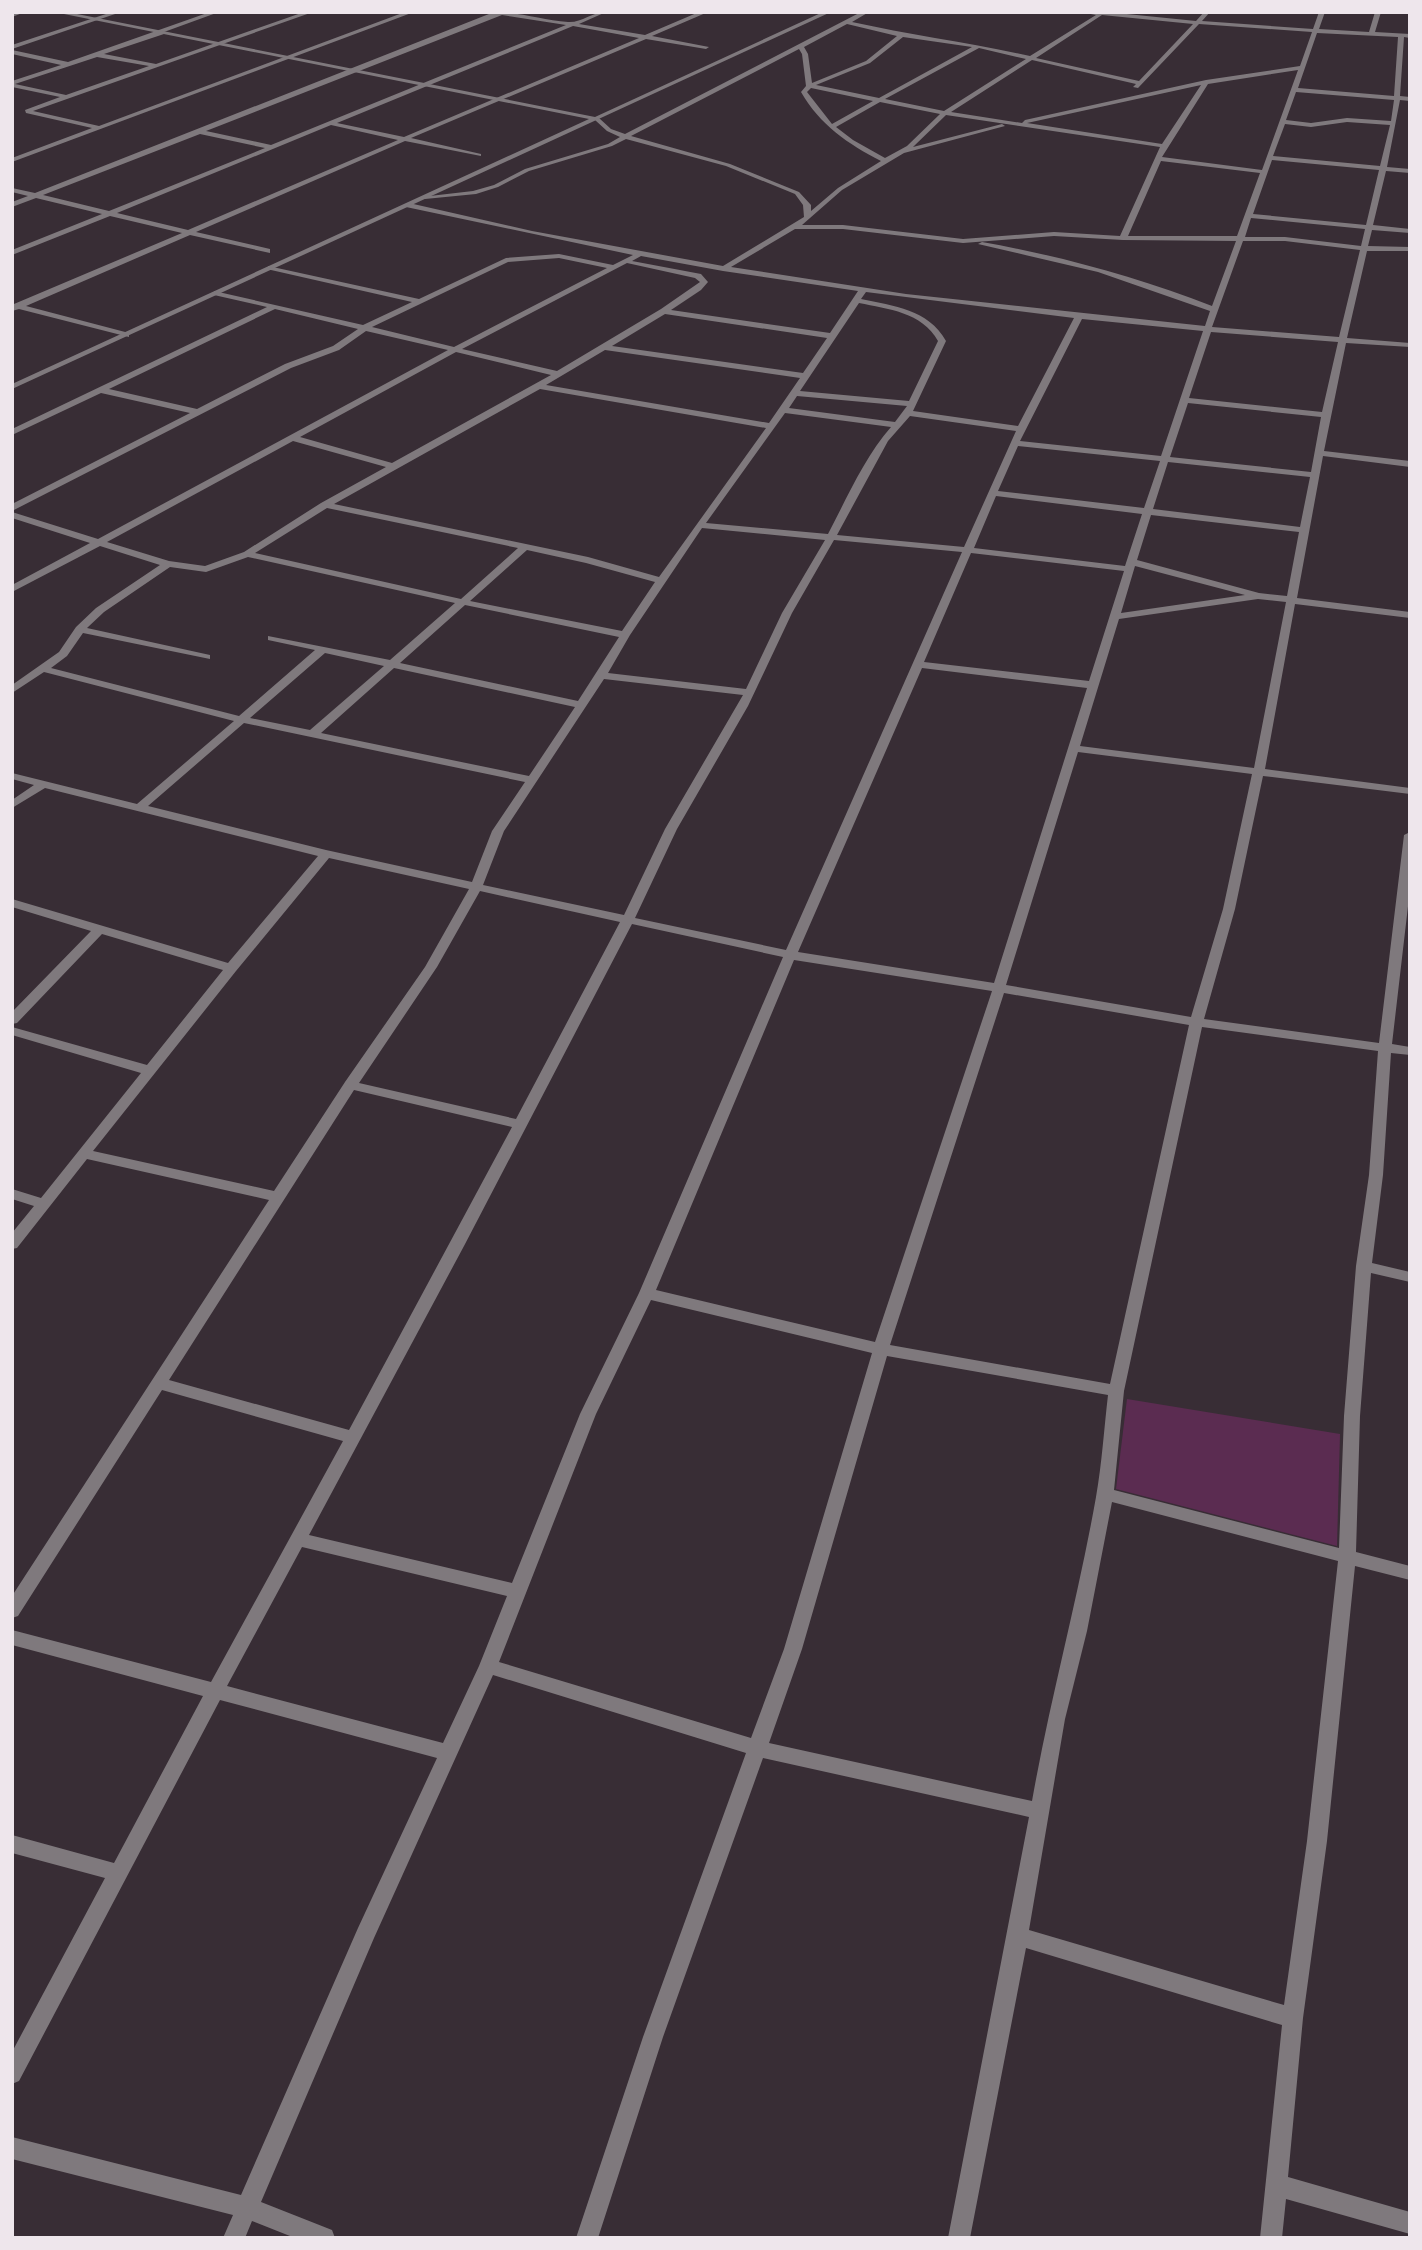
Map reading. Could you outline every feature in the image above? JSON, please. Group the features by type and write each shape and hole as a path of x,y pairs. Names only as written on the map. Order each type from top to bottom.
{"street":[{"path":"12,15 22,12"},
{"path":"57,12 597,119 609,130 626,137 681,150 762,177 797,193 807,205 808,218"},
{"path":"12,49 118,12"},
{"path":"12,84 216,12"},
{"path":"99,128 27,111 310,12"},
{"path":"12,160 411,12"},
{"path":"12,205 500,12 706,47"},
{"path":"12,253 603,12"},
{"path":"14,307 705,12"},
{"path":"12,387 828,12"},
{"path":"425,197 474,193 496,186 527,170 571,158 626,137 866,12"},
{"path":"1083,12 1316,32 1410,37"},
{"path":"1116,100 1141,83 1207,12"},
{"path":"587,2238 653,2037 793,1649 881,1349 999,988 1148,511 1207,331 1322,12"},
{"path":"1371,35 1378,12"},
{"path":"723,269 808,218 840,189 902,152 945,113 1033,60 1102,13"},
{"path":"845,22 901,35 943,38 1141,83"},
{"path":"887,162 848,141 808,101 804,92 809,86 868,62 901,35"},
{"path":"959,2238 1018,1936 1056,1719 1078,1631 1105,1494 1116,1391 1196,1022 1229,909 1259,770 1318,453 1393,123 1401,36"},
{"path":"800,45 809,86"},
{"path":"832,127 978,46"},
{"path":"12,49 68,64"},
{"path":"97,55 158,66"},
{"path":"902,152 946,142 995,126 1017,124 1116,100 1303,67"},
{"path":"1123,238 1164,146 1206,82"},
{"path":"12,84 68,97"},
{"path":"809,86 945,113 1164,146"},
{"path":"1295,90 1410,99"},
{"path":"1283,122 1311,125 1347,120 1393,123"},
{"path":"330,123 479,155"},
{"path":"198,132 272,147"},
{"path":"1270,158 1410,171"},
{"path":"1158,159 1265,172"},
{"path":"12,190 267,251"},
{"path":"409,205 639,255 864,289 1207,331 1410,345"},
{"path":"1249,216 1410,231"},
{"path":"793,227 843,227 963,241 1112,272 1157,286 1216,310"},
{"path":"963,241 1054,234 1123,238 1285,239 1365,248 1410,249"},
{"path":"12,589 457,349 639,255"},
{"path":"12,508 288,366 336,348 366,327 514,258 559,256 614,267"},
{"path":"12,515 168,564 206,569 247,554 324,505 538,386 664,311 698,288 704,279 625,262"},
{"path":"271,268 419,302"},
{"path":"12,1611 350,1085 431,967 476,888 498,831 661,581 772,426 864,289"},
{"path":"217,293 557,374"},
{"path":"12,2074 215,1691 521,1125 628,919 671,829 749,693 787,613 831,538 870,463 910,408 942,341 939,334 922,318 857,300"},
{"path":"14,307 126,335"},
{"path":"12,432 274,307"},
{"path":"664,311 832,336"},
{"path":"234,2238 365,1935 488,1665 588,1414 647,1293 790,956 1021,429 1079,317"},
{"path":"604,346 805,376"},
{"path":"538,386 772,426"},
{"path":"101,390 198,412"},
{"path":"794,393 910,408 1021,429"},
{"path":"1184,400 1326,415"},
{"path":"783,410 897,425"},
{"path":"293,438 395,467"},
{"path":"1015,443 1314,475"},
{"path":"1318,453 1410,464"},
{"path":"993,493 1305,530"},
{"path":"324,505 589,560 661,581"},
{"path":"700,525 1131,565 1259,596 1410,615"},
{"path":"314,733 525,547"},
{"path":"247,554 625,635"},
{"path":"12,690 63,654 80,629 100,610 168,564"},
{"path":"1114,617 1259,596"},
{"path":"80,629 206,657"},
{"path":"272,638 581,705"},
{"path":"138,808 323,649"},
{"path":"918,664 1093,685"},
{"path":"44,669 240,719 531,780"},
{"path":"601,675 749,693"},
{"path":"1073,748 1410,791"},
{"path":"12,776 326,854 790,956 1196,1022 1410,1051"},
{"path":"12,805 43,784"},
{"path":"1271,2238 1293,2018 1317,1840 1347,1558 1352,1416 1364,1266 1376,1175 1385,1048 1410,835"},
{"path":"12,1244 230,968 326,854"},
{"path":"12,903 230,968"},
{"path":"12,1020 100,929"},
{"path":"12,1031 151,1071"},
{"path":"350,1085 521,1125"},
{"path":"84,1153 278,1197"},
{"path":"12,1194 44,1204"},
{"path":"1364,1266 1410,1277"},
{"path":"647,1293 881,1349 1116,1391"},
{"path":"158,1384 352,1437"},
{"path":"1105,1494 1410,1573"},
{"path":"297,1539 516,1591"},
{"path":"12,1637 449,1753"},
{"path":"488,1665 756,1748 1040,1811"},
{"path":"12,1844 119,1874"},
{"path":"1018,1936 1293,2018"},
{"path":"12,2148 247,2208 324,2238"},
{"path":"1276,2185 1410,2224"}],"shaded area":[{"path":"1127,1399 1340,1434 1337,1546 1116,1489"}]}
